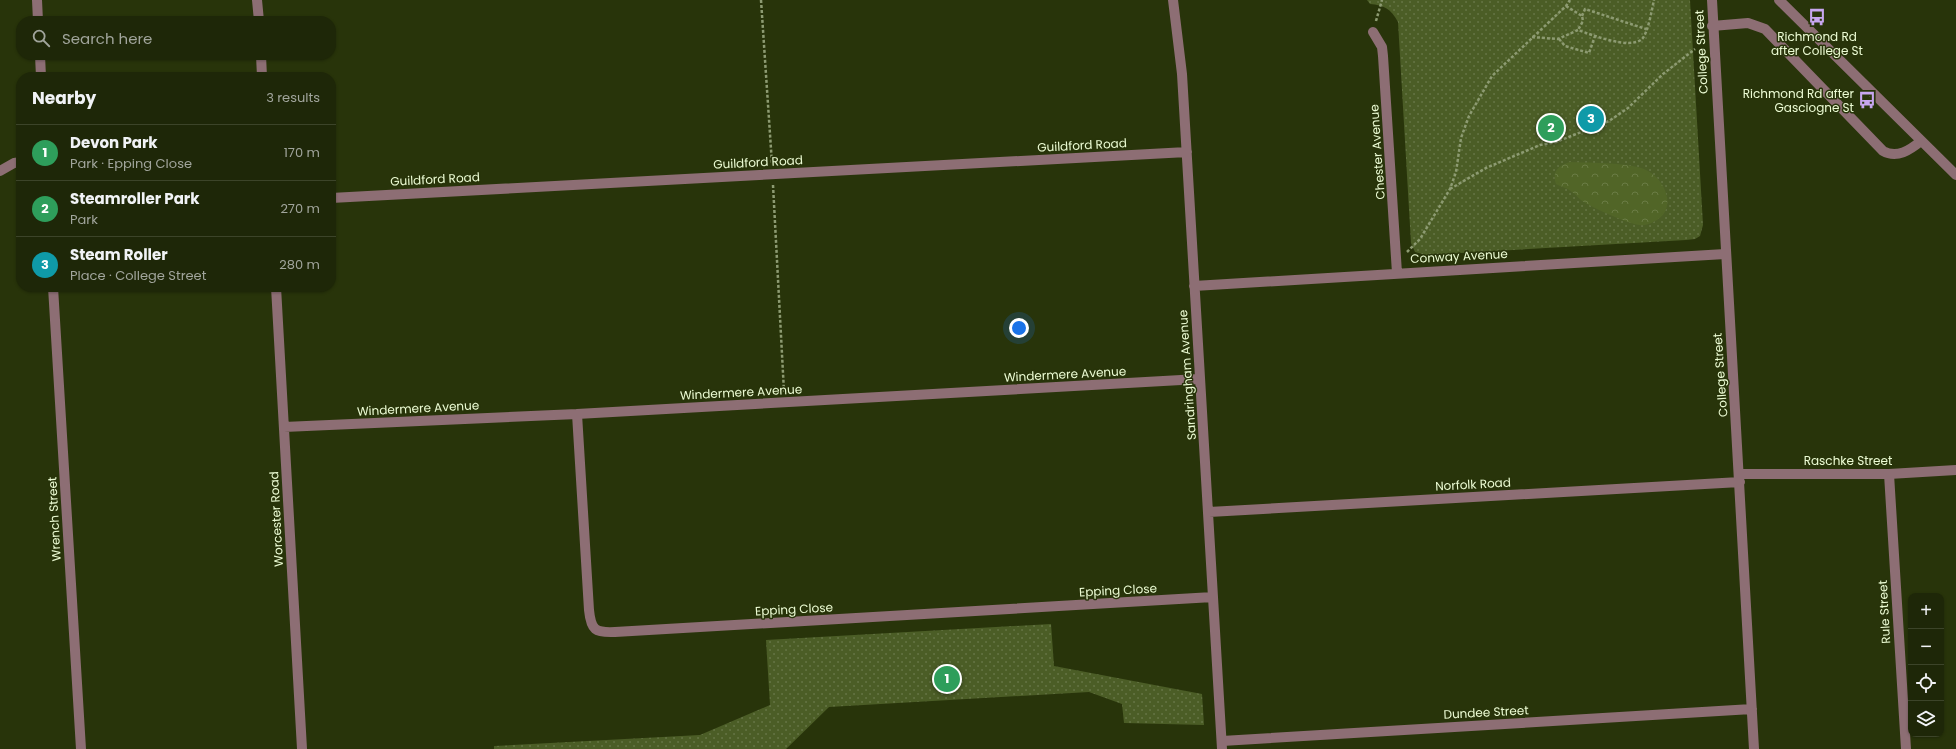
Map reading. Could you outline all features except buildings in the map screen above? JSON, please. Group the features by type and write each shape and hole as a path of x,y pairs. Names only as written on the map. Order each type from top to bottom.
{"street":[{"path":"37,0 38,16"},
{"path":"257,0 259,16"},
{"name":"Sandringham Avenue","path":"1173,0 1182,74 1222,745"},
{"name":"College Street","path":"1712,0 1712,26 1754,749"},
{"path":"1779,0 1956,175"},
{"path":"1712,26 1748,23 1765,29 1883,151 1891,154 1902,154 1912,149 1921,141"},
{"name":"Chester Avenue","path":"1373,32 1382,47 1384,56 1397,273"},
{"path":"40,60 41,72"},
{"path":"261,60 262,72"},
{"name":"Guildford Road","path":"336,198 1187,152"},
{"path":"0,172 16,163"},
{"name":"Conway Avenue","path":"1194,286 1725,254"},
{"name":"Wrench Street","path":"53,292 81,749"},
{"name":"Worcester Road","path":"276,292 302,749"},
{"name":"Windermere Avenue","path":"284,428 577,414 1200,379"},
{"name":"Epping Close","path":"577,414 588,610 592,627 597,632 1213,597"},
{"name":"Raschke Street","path":"1739,478 1889,474 1956,470"},
{"name":"Rule Street","path":"1889,474 1906,749"},
{"name":"Norfolk Road","path":"1209,512 1739,478"},
{"name":"Dundee Street","path":"1222,745 1752,709"}],"path":[{"path":"761,0 772,167"},
{"path":"1373,32 1382,0"},
{"path":"1396,257 1404,255 1420,239 1450,189 1456,172 1461,138 1480,95 1492,76 1566,6 1570,0"},
{"path":"1578,30 1608,40 1633,42 1642,38 1654,0"},
{"path":"1566,6 1582,16"},
{"path":"1532,37 1559,38 1578,30 1583,21 1582,16 1585,9 1646,29"},
{"path":"1559,38 1565,46 1589,53 1595,36"},
{"path":"1450,189 1486,168 1540,145 1556,142 1609,121 1628,108 1663,74 1695,49"},
{"path":"773,182 785,402"}],"green space":[{"path":"1367,0 1690,0 1703,225 1700,236 1695,239 1686,240 1426,255 1415,252 1411,243 1398,22 1387,8 1370,4"},
{"path":"1570,162 1622,164 1648,171 1654,175 1664,187 1667,202 1663,215 1649,224 1635,224 1601,211 1586,203 1569,189 1556,184 1555,176 1557,170 1562,165"},
{"path":"1051,624 1054,666 1202,694 1204,725 1124,723 1122,704 1089,692 829,707 786,749 494,749 494,746 700,735 770,705 766,640"}],"place":[{"name":"Richmond Rd after College St","path":"1817,17"},
{"name":"Richmond Rd after Gasciogne St","path":"1867,100"},
{"name":"Steam Roller","path":"1591,119"},
{"name":"Steamroller Park","path":"1551,128"},
{"name":"Devon Park","path":"947,679"}]}
